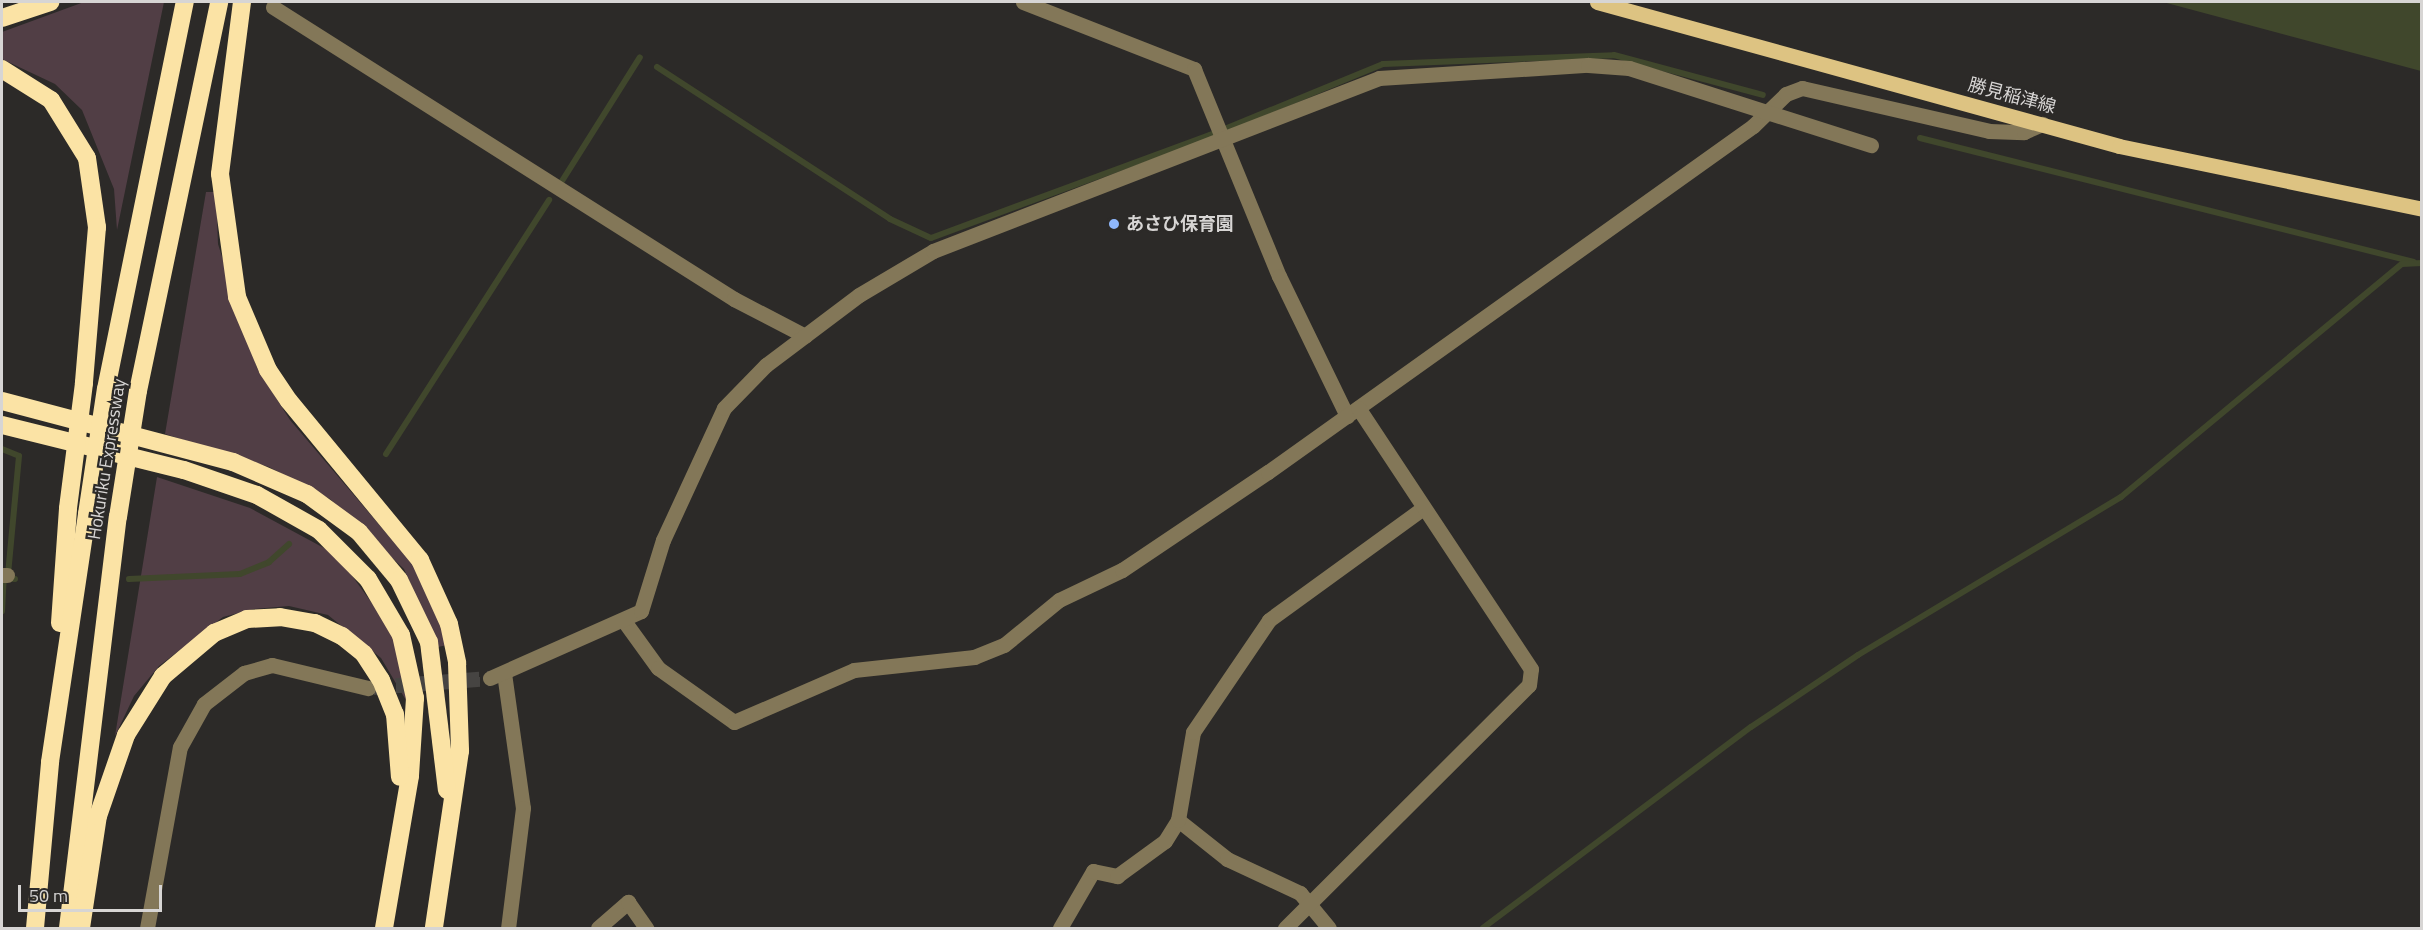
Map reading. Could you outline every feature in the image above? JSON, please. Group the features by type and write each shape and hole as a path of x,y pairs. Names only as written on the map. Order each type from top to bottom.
{"highway":[{"path":"2,18 50,2"},
{"name":"Hokuriku Expressway","path":"35,928 50,762 106,388 185,2"},
{"name":"Hokuriku Expressway","path":"68,928 118,517 138,392 219,2"},
{"path":"242,2 220,174 237,297 268,370 288,401 395,527 437,592 458,663 460,751 434,928"},
{"path":"2,69 51,100 87,158 97,227 84,383 68,508 50,762"},
{"path":"2,401 276,478 334,512 366,540 399,580 429,642 447,776 446,855"},
{"path":"2,425 184,470 257,495 319,530 345,553 386,606 412,667 414,732 384,928"},
{"path":"81,928 106,783 141,705 187,652 247,620 315,623 364,654 381,680 399,745 398,848"}],"main road":[{"name":"勝見稲津線","path":"1597,2 2120,146 2421,209"}],"street":[{"path":"1023,2 1194,69 1218,134 1352,412 1422,508 1531,669 1529,685 1285,928"},
{"path":"273,7 734,299 805,336"},
{"path":"508,928 523,808 497,675 641,612 663,540 724,408 766,365 889,275 933,251 1218,134 1379,78 1588,65 1629,68 1871,145"},
{"path":"624,621 658,668 734,722 854,670 974,657 1004,645 1059,600 1122,570 1352,412 1766,113 1786,94 1802,88 1989,130 2024,132 2042,124"},
{"path":"1060,928 1093,871 1117,876 1137,865 1165,842 1178,820 1192,732 1269,620 1422,508"},
{"path":"147,928 180,747 204,704 244,673 272,665 368,688"},
{"path":"1178,820 1227,859 1300,893 1329,928"},
{"path":"598,928 628,902 646,928"}],"shaded area":[{"path":"84,2 164,2 117,230 114,189 82,110 55,84 2,59 2,32"},
{"path":"2163,2 2421,2 2421,71"},
{"path":"206,192 216,192 218,244 257,368 290,420 422,575 447,645 438,647 404,569 330,499 269,467 165,434"},
{"path":"157,477 250,508 337,555 387,624 404,665 410,707 381,658 328,615 289,606 254,609 223,617 159,666 134,696 115,736"}],"waterway":[{"path":"657,67 890,219 931,238 1210,135 1383,64 1614,55 1763,95"},
{"path":"562,181 640,57"},
{"path":"1920,138 2414,262"},
{"path":"386,454 549,200"},
{"path":"1483,928 1751,727 1858,655 2121,497 2402,264 2422,263"},
{"path":"2,449 19,456 8,574"},
{"path":"129,579 240,574 269,562 289,544"},
{"path":"2,611 4,578 15,579"}],"tunnel":[{"path":"373,687 490,678"}],"place":[{"name":"あさひ保育園","path":"1114,224"}]}
